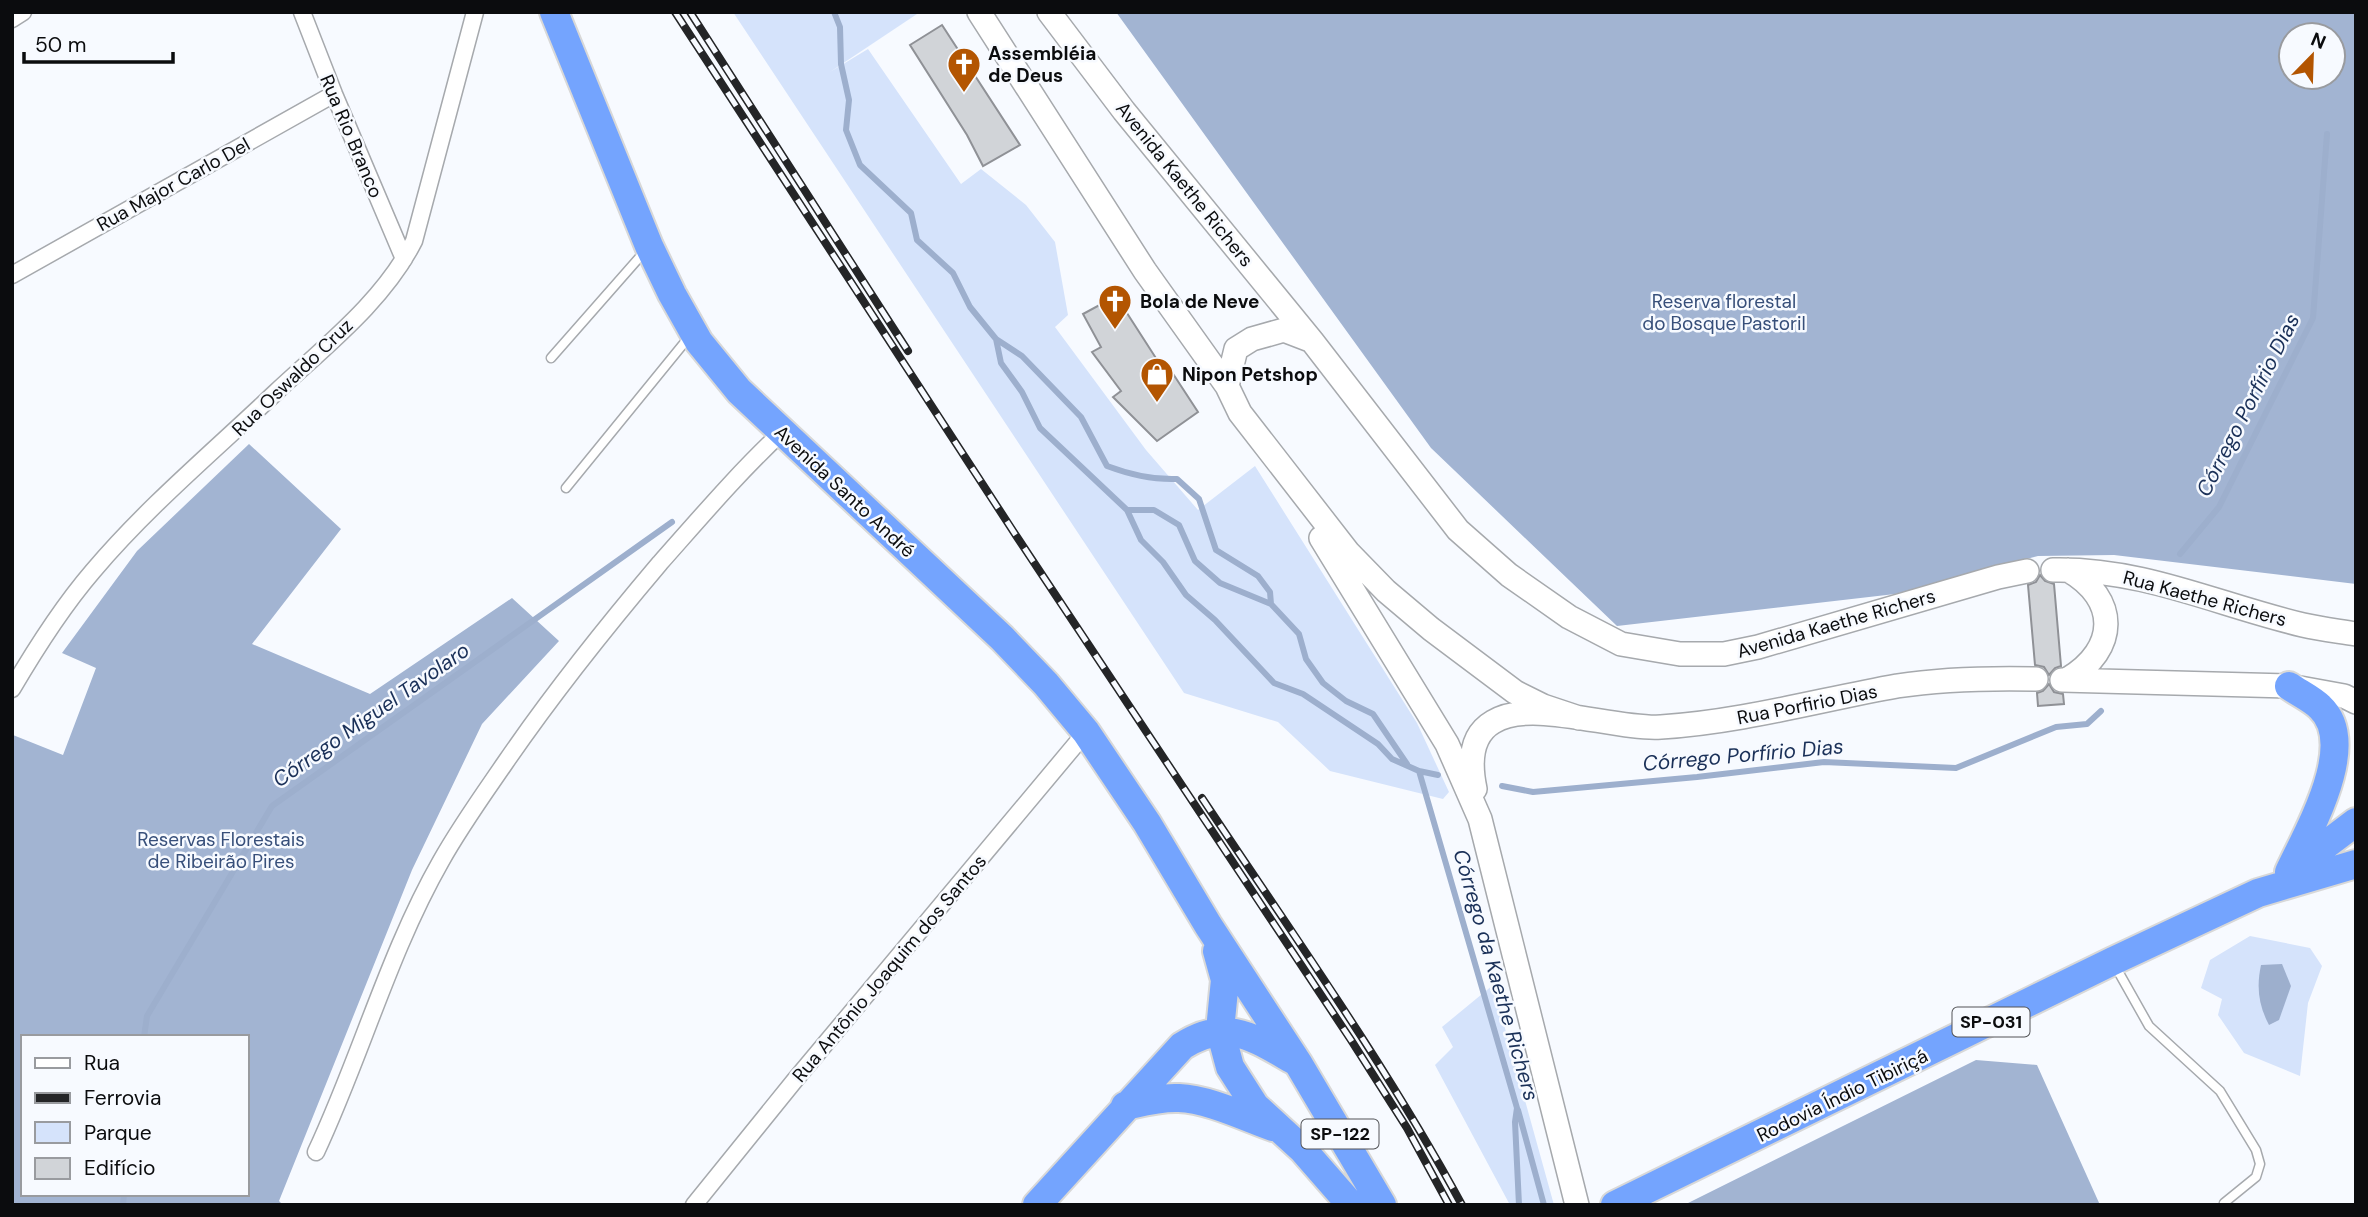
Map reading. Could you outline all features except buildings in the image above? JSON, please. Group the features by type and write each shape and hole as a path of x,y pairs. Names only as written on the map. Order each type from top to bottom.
{"highway":[{"name":"Avenida Santo André","path":"554,12 649,246 693,332 739,391 1002,638 1046,684 1086,732 1147,823 1208,925 1298,1063"},
{"path":"2289,686 2321,707 2331,722 2334,743 2331,771 2323,798 2289,872"},
{"name":"Rodovia Índio Tibiriçá","path":"2258,893 2356,822"},
{"name":"Rodovia Índio Tibiriçá","path":"1615,1205 1726,1153 2113,961 2258,893 2356,864"},
{"name":"Avenida Santo André","path":"1208,925 1225,980 1220,1030"},
{"path":"1037,1205 1182,1046 1196,1037 1220,1030 1259,1042 1298,1063"},
{"name":"SP-122","path":"1220,1030 1230,1067 1255,1106 1328,1176 1350,1205"},
{"path":"1242,1088 1247,1066 1262,1058 1298,1063"},
{"name":"SP-122","path":"1298,1063 1382,1205"},
{"path":"1125,1107 1147,1100 1181,1098 1208,1104 1279,1129"}],"main road":[{"path":"979,12 1145,271 1227,386 1240,413 1348,552 1386,591 1431,629 1515,692 1543,706 1579,718"},
{"name":"Avenida Kaethe Richers","path":"1049,12 1124,111 1312,341 1458,530 1509,575 1569,617 1620,644 1680,654 1724,654 1758,647 1998,577 2027,571"},
{"path":"1227,386 1236,349 1252,339 1284,330 1312,341"},
{"path":"1268,451 1447,744 1480,819"},
{"name":"Rua Kaethe Richers","path":"2289,686 2065,679 2086,669 2098,654 2105,634 2105,614 2098,595 2084,580 2060,570 2110,573 2146,579 2303,625 2356,634"},
{"name":"Rua Porfirio Dias","path":"1579,718 1625,726 1716,723 1900,686 1957,679 2036,679"},
{"path":"2289,686 2344,696 2356,702"},
{"path":"1577,1205 1480,819 1471,759 1475,741 1483,729 1493,721 1511,714 1579,718"}],"street":[{"path":"12,19 23,12"},
{"name":"Rua Rio Branco","path":"302,12 404,259"},
{"name":"Rua Oswaldo Cruz","path":"12,689 59,615 92,572 128,532 347,325 386,285 404,259 414,241 475,12"},
{"name":"Rua Major Carlo Del","path":"12,275 334,94"},
{"path":"316,1152 339,1102 417,907 441,860 483,795 540,712 603,630 743,469 782,432"},
{"name":"Rua Antônio Joaquim dos Santos","path":"694,1205 1086,732"}],"lane":[{"path":"551,358 649,246"},
{"path":"566,488 693,332"},
{"path":"2113,961 2149,1026 2220,1091 2256,1150 2260,1164 2256,1177 2224,1203"}],"green space":[{"path":"733,12 920,12 830,72 868,49 961,184 981,169 1026,205 1055,242 1068,315 1055,327 1146,450 1198,510 1255,466 1417,723 1449,792 1443,799 1330,771 1278,722 1184,693"},
{"name":"Reserva florestal do Bosque Pastoril","path":"1116,12 2356,12 2356,584 2114,555 2038,556 1895,594 1617,626 1431,448"},
{"name":"Reservas Florestais de Ribeirão Pires","path":"249,444 341,529 252,644 370,694 512,598 559,641 482,724 412,870 279,1201 283,1205 12,1205 12,739 13,735 63,755 96,668 62,653 137,551"},
{"path":"2250,936 2310,948 2322,966 2308,1003 2300,1076 2244,1053 2218,1015 2222,999 2201,988 2210,960"},
{"path":"1493,985 1554,1205 1510,1205 1435,1065 1453,1047 1442,1027"},
{"path":"1976,1060 2037,1065 2100,1205 1684,1205"}],"shaded area":[{"path":"2282,964 2291,986 2279,1020 2269,1025 2259,996 2261,965"}],"waterway":[{"name":"Córrego da Kaethe Richers","path":"834,12 840,27 841,64 849,100 846,130 860,165 911,213 917,240 953,273 970,307 996,339 1001,363 1022,392 1040,428 1127,510 1141,540 1163,562 1186,595 1215,620 1274,683 1303,694 1378,744 1392,759 1419,771 1517,1108 1515,1122 1519,1205"},
{"name":"Córrego Porfírio Dias","path":"2180,554 2219,507 2313,318 2327,134"},
{"name":"Córrego da Kaethe Richers","path":"996,339 1022,356 1081,417 1107,466 1142,476 1177,479 1199,499 1216,550 1258,576 1270,592 1271,604"},
{"name":"Córrego da Kaethe Richers","path":"1127,510 1154,510 1179,525 1195,561 1220,583 1271,604 1299,634 1306,659 1323,683 1346,701 1373,714 1407,764"},
{"name":"Córrego Miguel Tavolaro","path":"144,1035 147,1016 272,806 672,522"},
{"name":"Córrego Porfírio Dias","path":"1502,786 1533,792 1824,762 1956,768 2056,727 2087,724 2101,711"},
{"name":"Córrego Porfírio Dias","path":"1419,771 1438,775"},
{"path":"1518,1110 1544,1205"},
{"name":"Córrego Miguel Tavolaro","path":"123,1205 124,1196"}],"railway":[{"path":"675,12 1017,537 1351,1040 1407,1128 1449,1205"},
{"path":"690,12 908,351"},
{"path":"1202,798 1369,1049 1462,1205"}],"place":[{"name":"Assembléia de Deus","path":"964,94"},
{"name":"Bola de Neve","path":"1115,331"},
{"name":"Nipon Petshop","path":"1157,404"}]}
